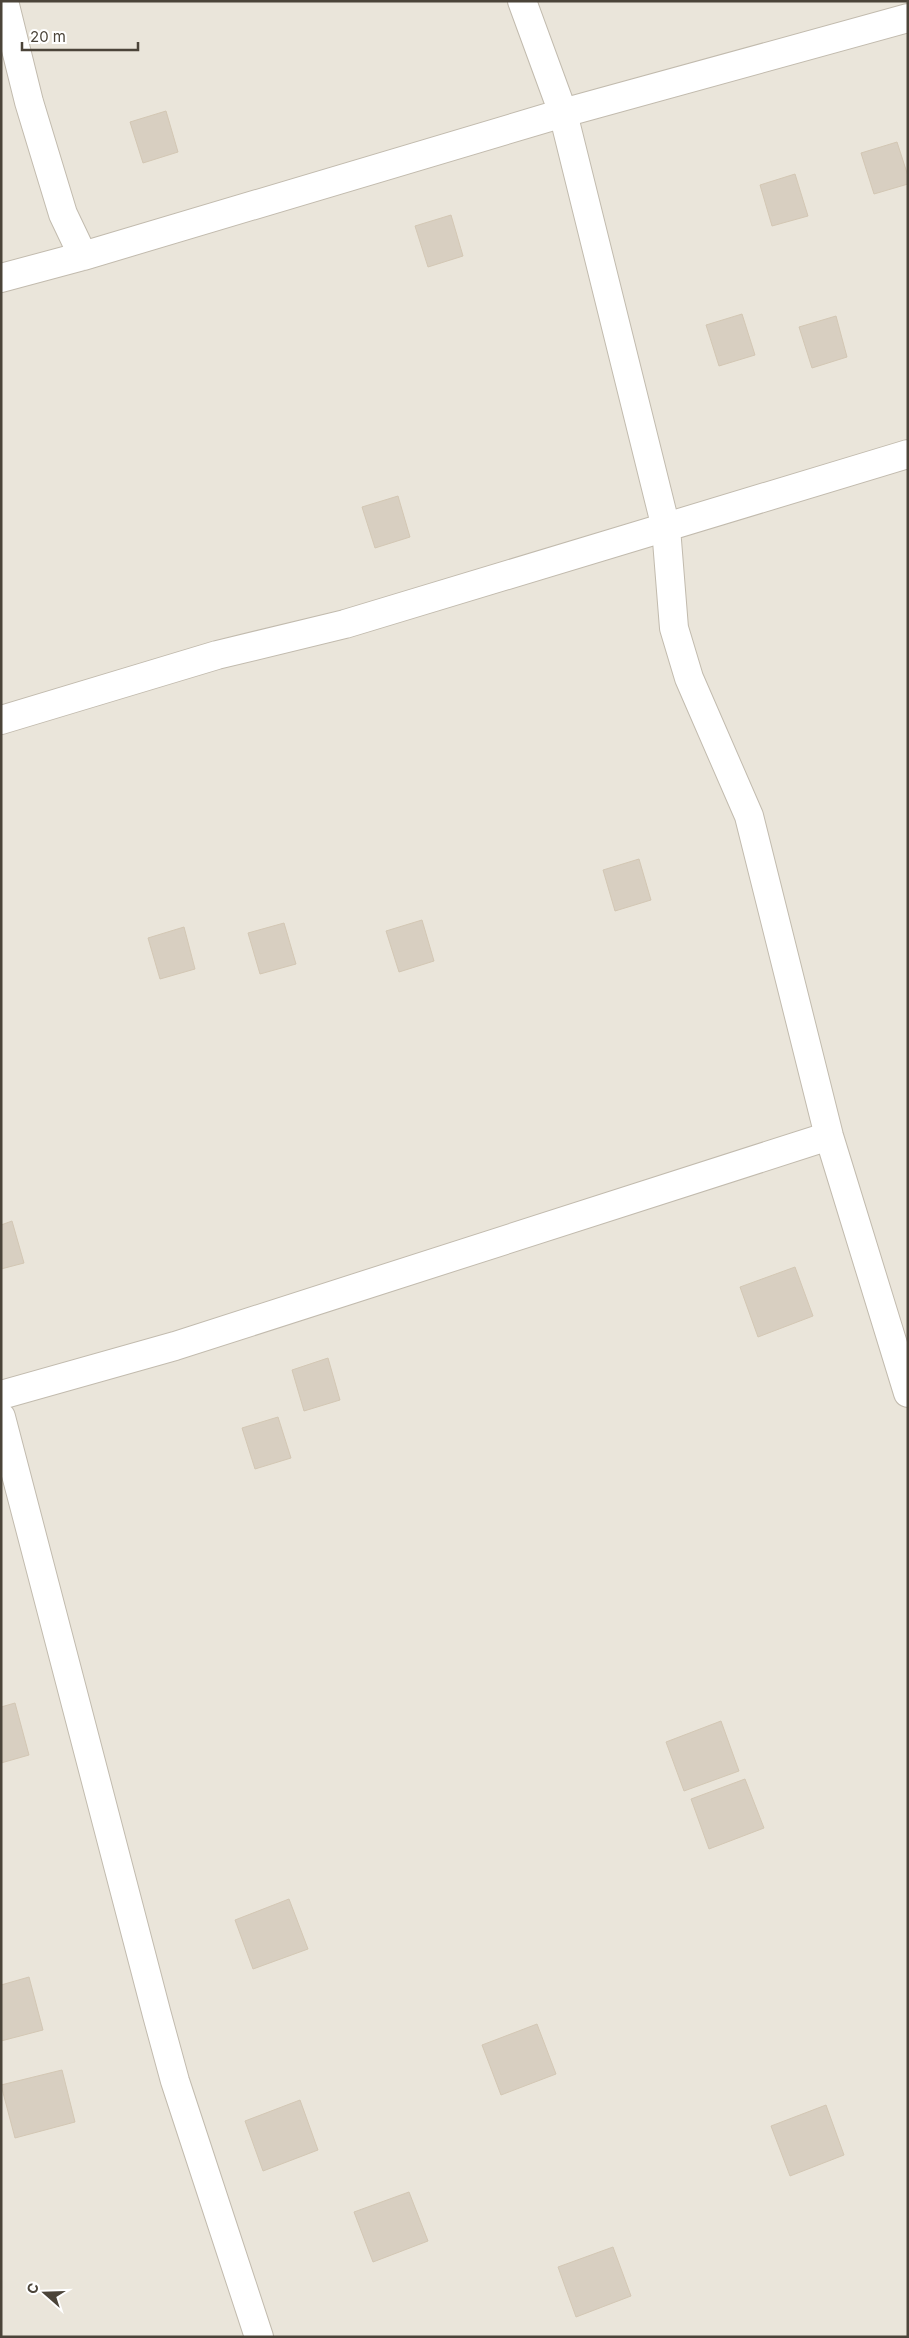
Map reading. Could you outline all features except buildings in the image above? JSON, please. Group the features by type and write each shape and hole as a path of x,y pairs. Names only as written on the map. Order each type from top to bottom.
{"street":[{"path":"4,1 29,102 63,214 83,256"},
{"path":"522,1 563,112 666,528 674,628 689,678 749,816 829,1136 908,1393"},
{"path":"1,278 83,256 563,112 908,18"},
{"path":"1,720 217,655 345,624 908,454"},
{"path":"1,1395 175,1346 829,1136"},
{"path":"1,1417 175,2081 259,2337"}],"shaded area":[{"path":"1,1 908,1 908,2337 1,2337"}]}
